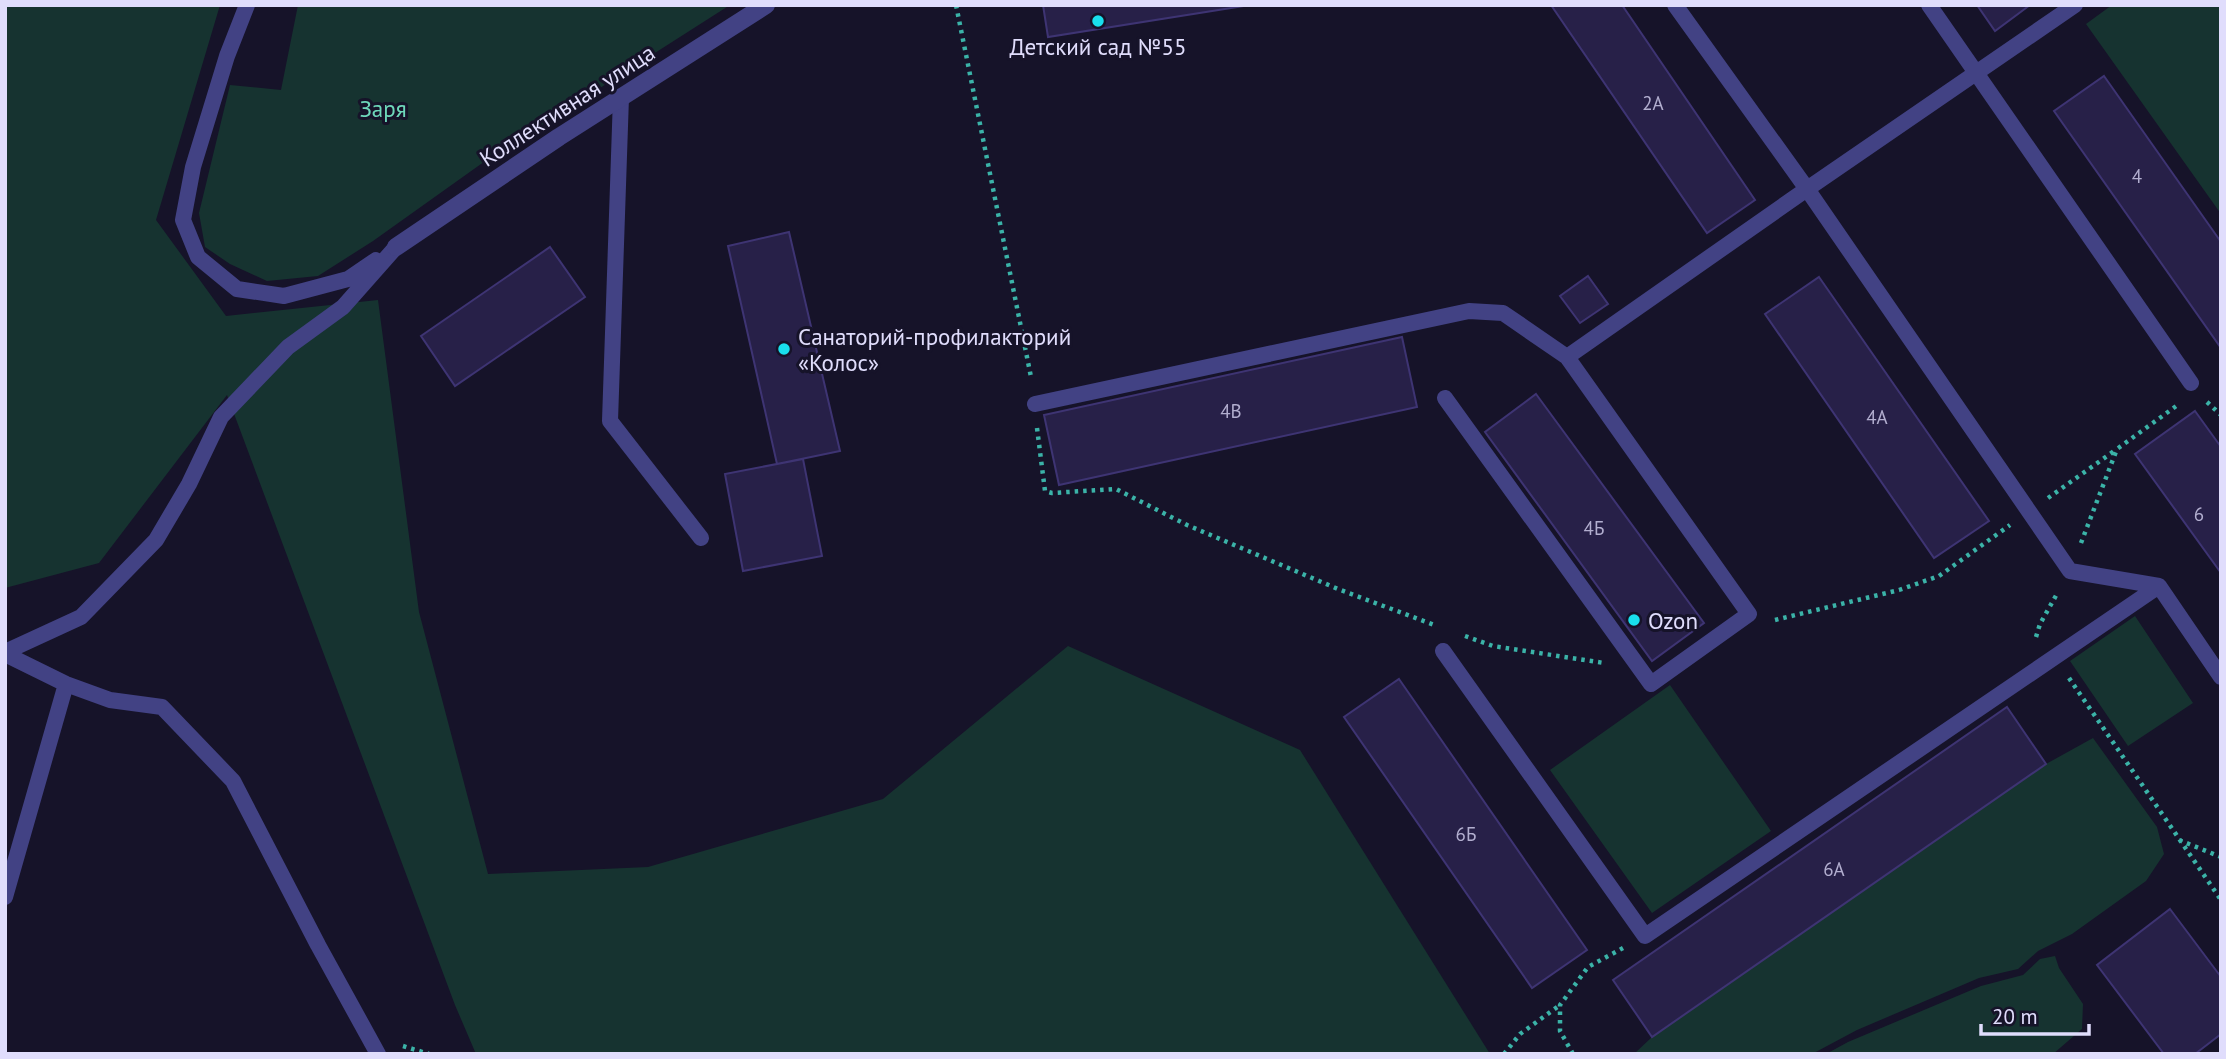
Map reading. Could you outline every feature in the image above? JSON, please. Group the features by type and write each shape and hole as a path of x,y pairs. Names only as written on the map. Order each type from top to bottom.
{"street":[{"name":"Коллективная улица","path":"396,247 621,97 766,5"}],"lane":[{"path":"247,5 227,56 192,167 183,220 198,257 237,289 284,296 348,279 396,247"},
{"path":"1675,5 1807,189 2070,571 2159,586 2221,677"},
{"path":"1929,5 2191,383"},
{"path":"1567,357 2075,5"},
{"path":"621,97 610,421 701,538"},
{"path":"5,653 81,617 147,550 156,540 189,484 221,417 288,347 343,307 396,247"},
{"path":"1035,404 1469,311 1503,313 1567,357 1749,614 1651,684 1445,398"},
{"path":"1443,650 1645,936 2159,586"},
{"path":"5,653 65,684 110,700 162,707 233,781 378,1054"},
{"path":"5,897 65,684"}],"path":[{"path":"956,5 1032,380 1045,491 1052,493 1116,489 1187,525 1338,589 1441,627"},
{"path":"1723,632 1899,590 1939,576 2179,404"},
{"path":"2023,678 2040,624 2070,571 2117,449"},
{"path":"1454,632 1493,646 1611,664"},
{"path":"2055,657 2221,900"},
{"path":"2179,840 2221,857"},
{"path":"1504,1054 1520,1034 1560,1005 1588,967 1645,936"},
{"path":"1560,1005 1560,1031 1573,1054"}],"green space":[{"path":"5,5 220,5 156,220 226,316 378,300 419,612 488,874 648,867 883,799 1068,646 1300,750 1490,1054 476,1054 455,1005 227,395 99,563 5,588"},
{"name":"Заря","path":"298,5 730,5 481,164 373,241 318,276 267,281 230,264 205,247 199,213 230,85 281,90"},
{"path":"2112,5 2221,5 2221,214 2086,24"},
{"path":"2135,616 2193,703 2128,746 2070,661"},
{"path":"1670,685 1771,831 1652,913 1550,770"},
{"path":"2093,738 2157,827 2164,854 2146,881 2072,934 2038,951 2018,969 1979,978 1857,1030 1812,1054 1634,1054 1652,1037 2046,764"},
{"path":"2055,956 2059,968 2083,1004 2082,1029 2053,1054 1826,1054 1848,1042 1981,986 2023,975 2040,959"}],"building":[{"name":"Детский сад №55","path":"1043,5 1250,5 1048,37"},
{"path":"1551,5 1622,5 1755,200 1707,233"},
{"path":"1977,5 2030,5 1995,31"},
{"path":"2104,76 2221,242 2221,348 2054,111"},
{"name":"Санаторий-профилакторий «Колос»","path":"789,232 840,451 777,464 728,246"},
{"path":"550,247 585,297 455,386 421,336"},
{"path":"1588,276 1608,304 1580,323 1560,296"},
{"path":"1819,277 1989,521 1934,558 1765,314"},
{"path":"1402,337 1417,407 1059,485 1044,415"},
{"path":"1536,394 1704,623 1652,661 1485,432"},
{"path":"2195,411 2221,447 2221,573 2135,454"},
{"path":"803,459 822,556 743,571 725,474"},
{"path":"1399,679 1587,950 1532,988 1344,717"},
{"path":"2007,707 2046,764 1652,1037 1613,980"},
{"path":"2170,909 2221,977 2221,1034 2195,1054 2164,1054 2097,965"}],"place":[{"name":"Детский сад №55","path":"1098,21"},
{"name":"Санаторий-профилакторий «Колос»","path":"784,349"},
{"name":"Ozon","path":"1634,620"}]}
